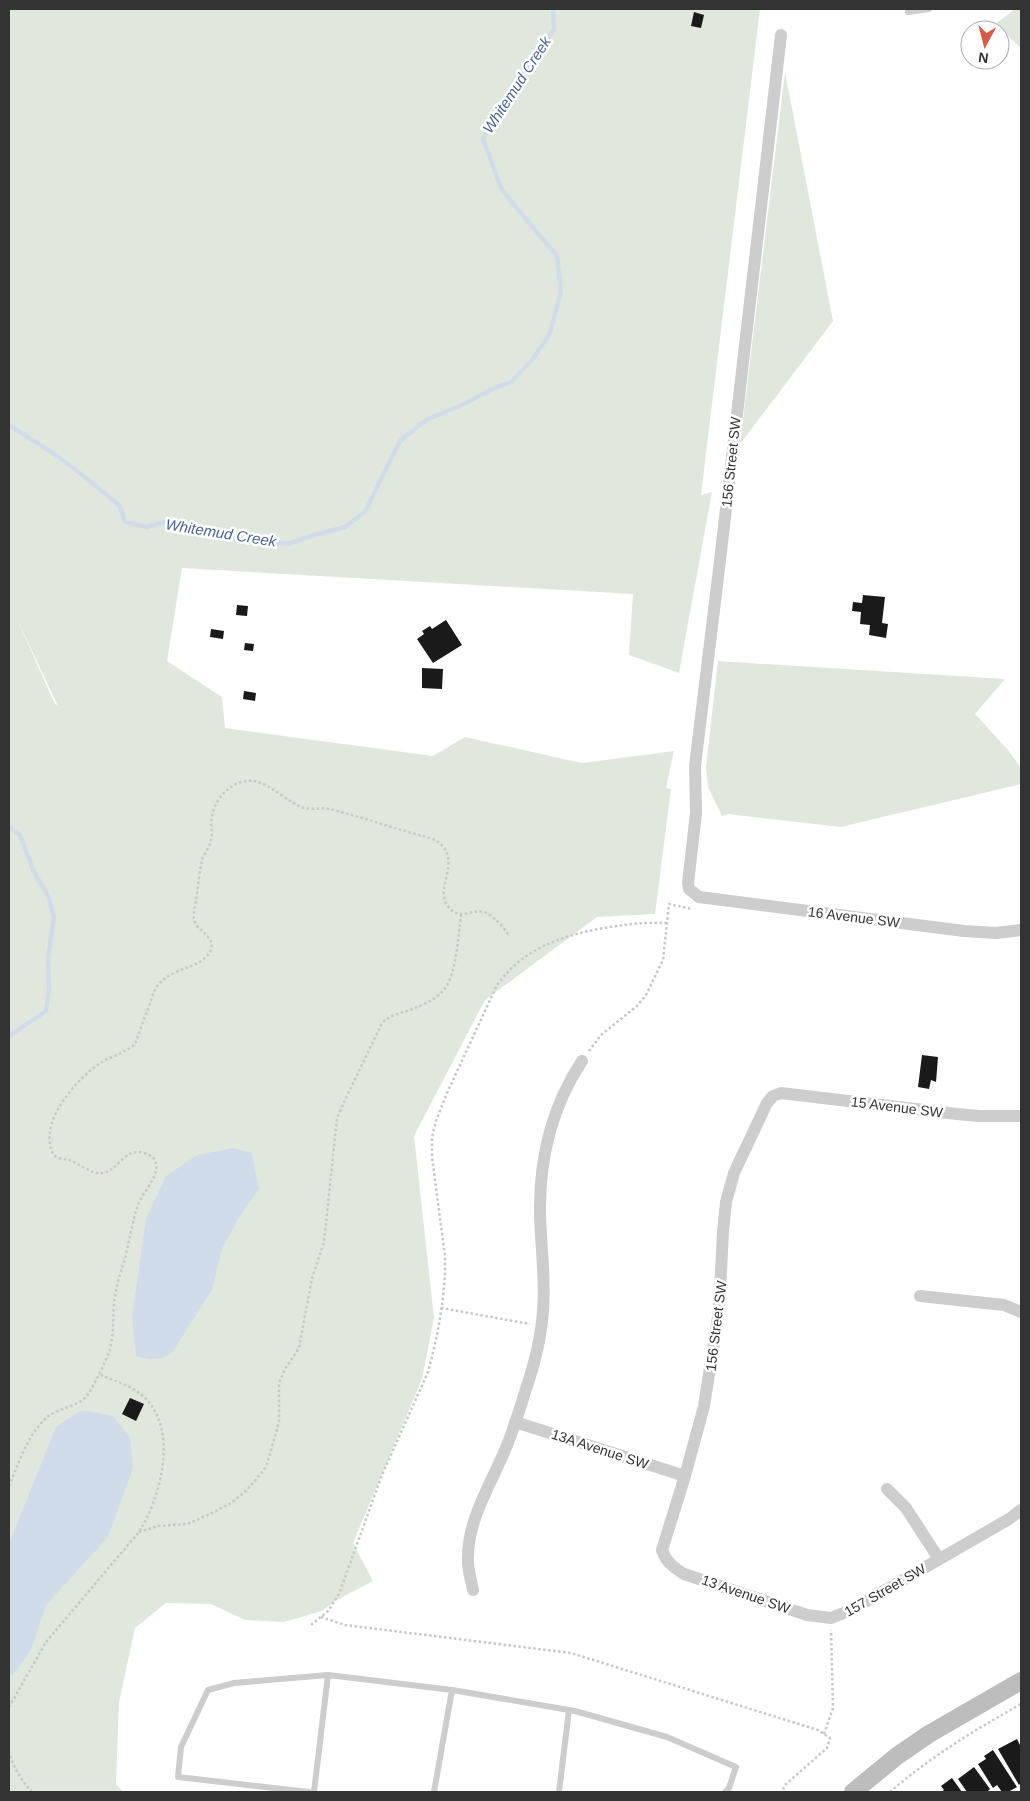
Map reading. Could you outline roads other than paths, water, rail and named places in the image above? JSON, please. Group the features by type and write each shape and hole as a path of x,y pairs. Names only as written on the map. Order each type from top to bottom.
{"main road":[{"path":"853,1792 929,1734 1021,1681"}],"street":[{"name":"156 Street SW","path":"689,889 688,883 696,813 695,766 781,35"},
{"name":"16 Avenue SW","path":"689,889 699,897 964,931 996,933 1021,930"},
{"path":"473,1590 468,1558 472,1529 515,1422 531,1372 541,1326 544,1280 540,1208 544,1161 554,1117 568,1085 582,1061"},
{"name":"15 Avenue SW","path":"773,1096 781,1093 957,1114 1021,1116"},
{"name":"156 Street SW","path":"665,1560 662,1550 664,1538 685,1476 704,1406 712,1363 720,1311 726,1202 734,1173 766,1103 773,1096"},
{"path":"920,1296 1004,1306 1021,1312"},
{"name":"13A Avenue SW","path":"515,1422 685,1476"},
{"name":"157 Street SW","path":"887,1489 906,1508 939,1559"},
{"name":"157 Street SW","path":"831,1618 851,1610 1009,1519 1021,1510"},
{"name":"13 Avenue SW","path":"665,1560 684,1574 807,1615 831,1618"}],"lane":[{"path":"908,12 929,9"},
{"path":"314,1792 328,1675"},
{"path":"309,1792 178,1777 181,1747 208,1690 234,1683 328,1675 452,1690 569,1710 667,1737 736,1768 727,1790 735,1792"},
{"path":"434,1792 452,1690"},
{"path":"560,1792 569,1710"}],"water":[{"path":"233,1148 252,1153 259,1189 239,1218 222,1249 212,1290 172,1353 155,1359 136,1356 132,1318 146,1218 166,1176 197,1155"},
{"path":"82,1410 113,1416 130,1437 133,1468 108,1537 46,1605 31,1650 13,1674 9,1675 9,1544 56,1427"}],"waterway":[{"name":"Whitemud Creek","path":"9,425 56,455 120,506 125,522 147,527 164,522 246,540 288,544 345,527 365,512 400,441 426,420 511,382 533,359 550,333 561,292 557,256 501,188 483,139 494,115 554,29 553,9"},
{"name":"Whitemud Creek","path":"9,827 20,835 34,872 48,896 54,917 48,958 49,989 46,1011 9,1036"}]}
